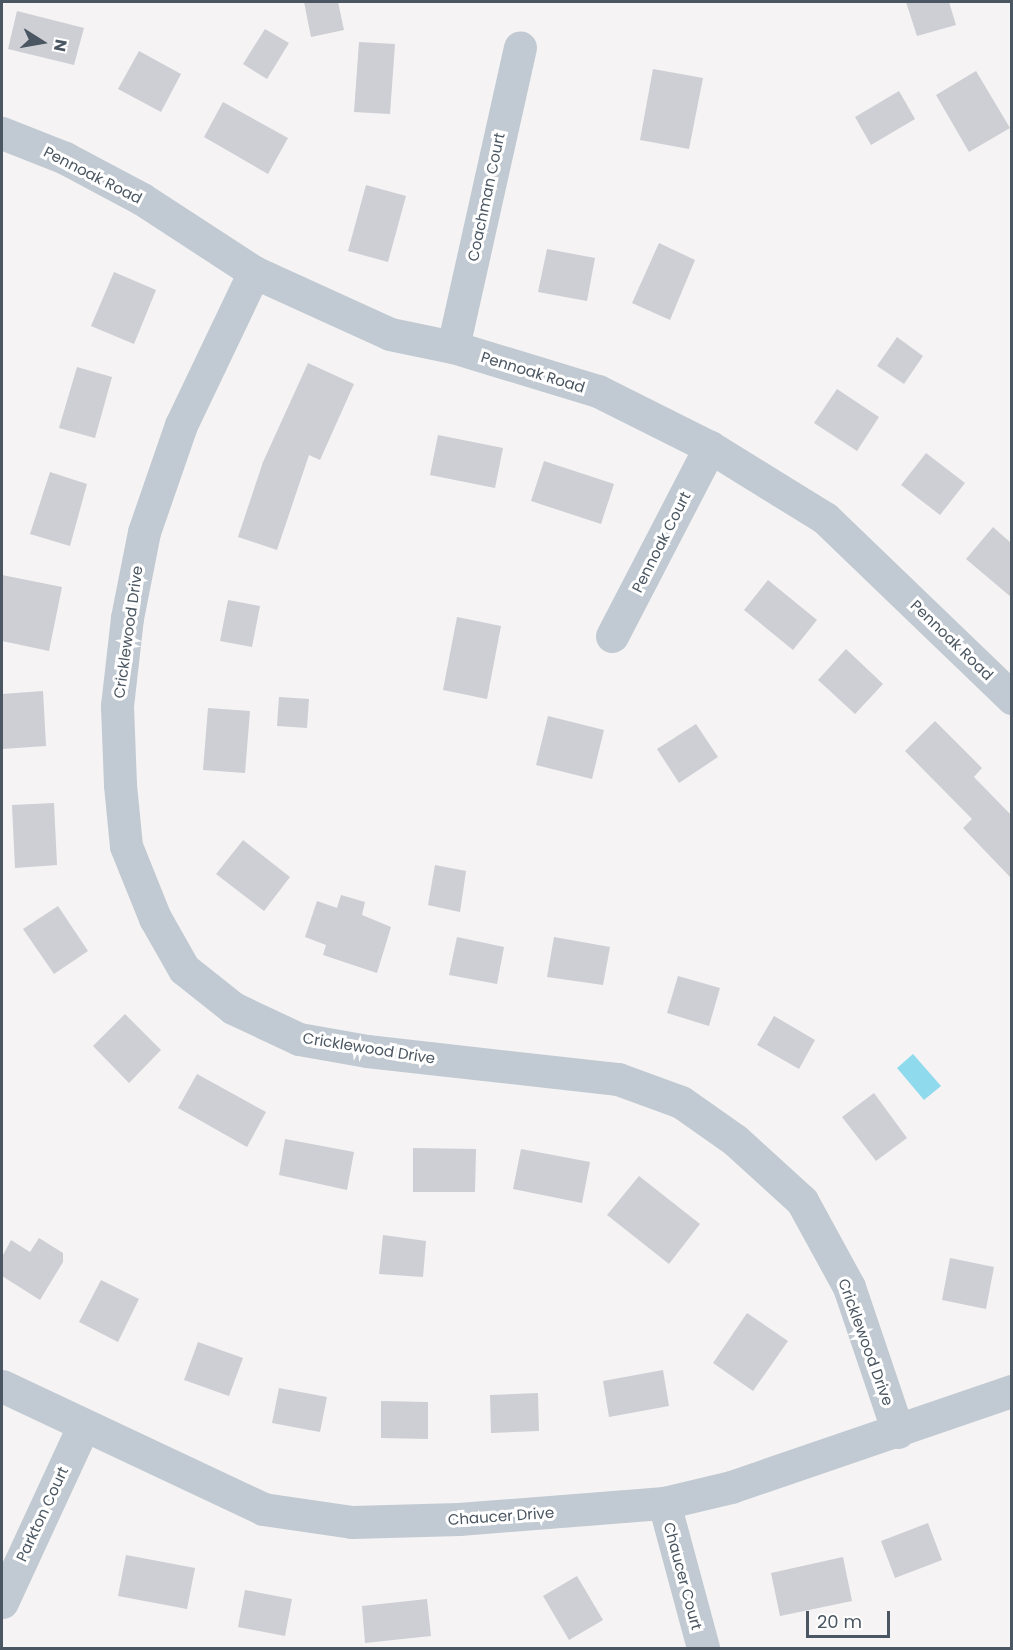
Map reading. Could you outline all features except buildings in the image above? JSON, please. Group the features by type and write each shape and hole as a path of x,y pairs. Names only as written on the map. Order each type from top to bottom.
{"street":[{"name":"Coachman Court","path":"453,347 520,47"},
{"name":"Pennoak Road","path":"2,133 65,158 142,200 254,272 390,334 453,347 598,391 710,447 825,518 1011,698"},
{"name":"Cricklewood Drive","path":"254,272 181,425 144,532 127,618 117,706 120,785 126,846 155,918 184,969 233,1008 299,1038 367,1051 618,1079 681,1102 735,1140 802,1201 849,1287 898,1432"},
{"name":"Pennoak Court","path":"612,636 710,447"},
{"name":"Chaucer Drive","path":"2,1386 83,1427 263,1509 352,1522 459,1520 664,1503 731,1487 898,1432 1011,1391"},
{"name":"Parkton Court","path":"2,1602 83,1427"},
{"name":"Chaucer Court","path":"664,1503 703,1648"}],"water":[{"path":"913,1054 941,1086 924,1100 897,1068"}]}
